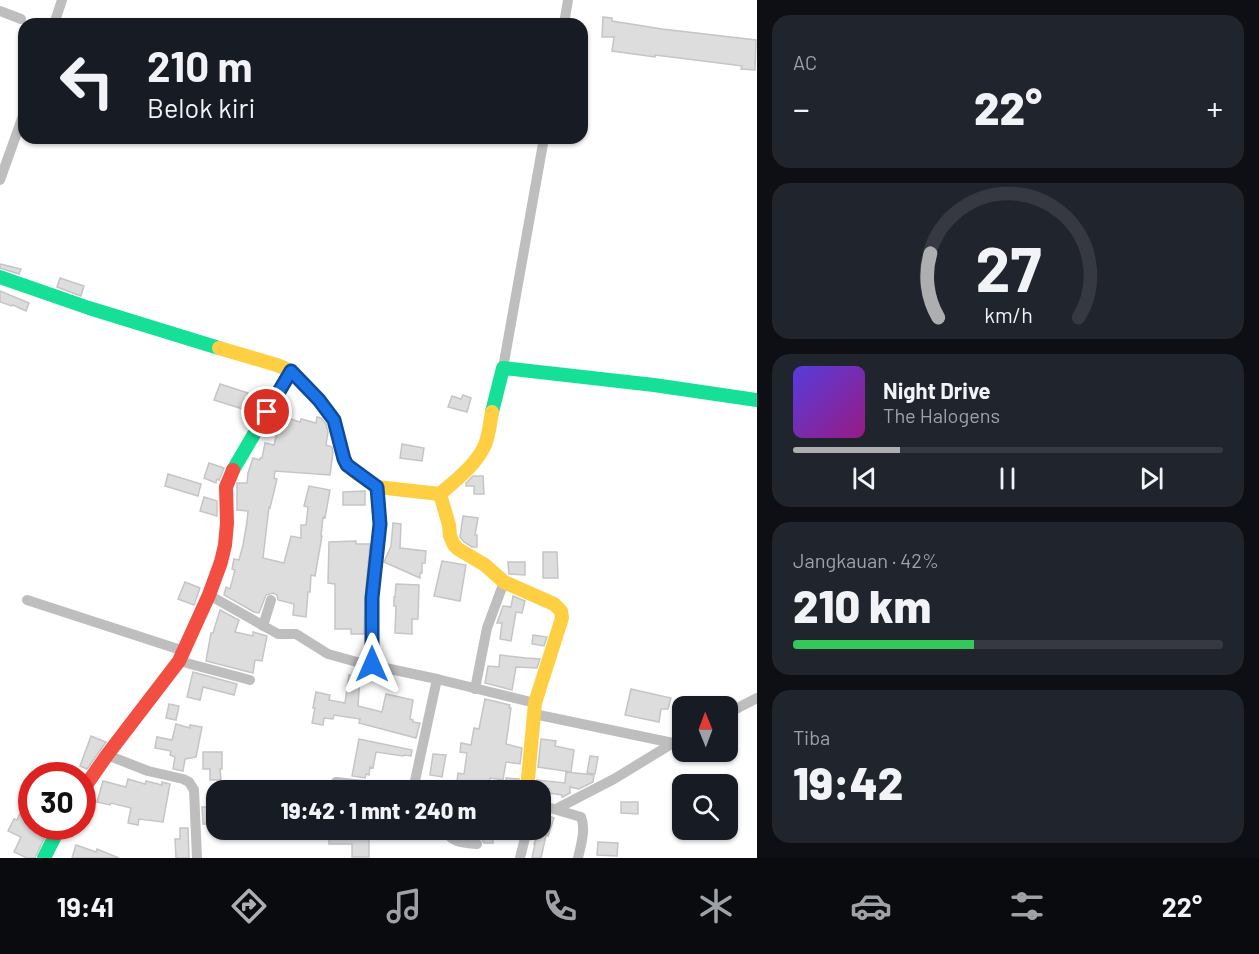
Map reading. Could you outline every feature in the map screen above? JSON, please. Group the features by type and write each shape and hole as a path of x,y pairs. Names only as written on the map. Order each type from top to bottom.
{"street":[{"path":"56,18 63,0"},
{"path":"565,18 568,0"},
{"path":"0,11 18,18"},
{"path":"0,180 18,130"},
{"path":"0,278 291,371 319,400 334,420 347,465 377,487 440,494 471,466 485,444 503,368 543,144"},
{"path":"503,368 654,385 756,400"},
{"path":"96,770 182,656 221,562 227,523 226,487 228,481 291,371"},
{"path":"372,664 372,598 380,524 377,487"},
{"path":"440,494 454,545 490,569 504,582 554,604 561,611 562,618 535,709 527,780"},
{"path":"475,689 488,628 504,582"},
{"path":"209,595 278,634 296,634 328,654 475,689 535,709 672,739"},
{"path":"27,600 250,680"},
{"path":"263,626 271,600"},
{"path":"413,780 437,679"},
{"path":"738,708 756,698"},
{"path":"556,810 614,779 672,744"},
{"path":"107,755 148,771 189,782 194,790 197,858"},
{"path":"551,808 580,817 583,820 578,858"},
{"path":"44,858 53,840"},
{"path":"455,840 477,844"},
{"path":"520,858 524,840"}],"building":[{"path":"603,17 612,18 612,21 662,29 756,40 755,70 741,69 742,66 727,64 612,51 614,37 602,37"},
{"path":"0,264 21,269 19,274 0,268"},
{"path":"60,278 84,286 81,296 57,287"},
{"path":"0,291 29,303 26,311 0,302"},
{"path":"220,384 248,393 243,409 214,400"},
{"path":"463,395 471,398 467,412 448,407 452,396 461,399"},
{"path":"281,416 300,422 301,419 316,423 317,417 321,418 328,432 326,445 332,447 333,452 330,475 275,471 274,478 277,479 269,507 263,558 284,563 291,536 301,538 301,525 306,525 308,507 304,506 309,486 330,490 325,518 323,517 315,576 311,575 306,617 293,615 294,604 278,600 277,595 273,593 266,595 259,613 224,595 226,587 230,589 235,570 232,569 234,559 239,560 247,522 248,511 237,510 237,483 247,483 253,458 260,460 262,458 265,443 274,445"},
{"path":"402,444 424,448 422,461 400,458"},
{"path":"209,463 224,468 216,483 204,478"},
{"path":"168,474 201,484 198,496 165,486"},
{"path":"473,476 483,476 484,494 474,494 474,486 466,486"},
{"path":"365,491 365,505 343,505 343,492"},
{"path":"204,497 217,501 217,516 200,511"},
{"path":"463,516 478,518 475,535 477,535 477,547 472,547 460,537"},
{"path":"393,523 401,524 400,548 426,551 420,578 384,562 391,546"},
{"path":"356,541 356,544 370,544 364,634 351,634 351,629 335,629 335,584 328,583 329,542"},
{"path":"543,552 557,552 558,578 543,578"},
{"path":"442,561 466,565 460,601 434,596"},
{"path":"508,562 525,562 525,575 509,574"},
{"path":"185,582 200,588 194,605 178,599"},
{"path":"396,584 419,585 418,619 412,619 412,634 395,633"},
{"path":"513,596 525,601 522,613 516,612 511,641 500,639 502,623 497,623 503,606 511,607"},
{"path":"220,610 239,620 235,632 253,636 253,632 267,636 262,661 255,660 253,673 206,661 211,633 213,633"},
{"path":"533,635 547,637 544,646 532,644"},
{"path":"500,655 540,659 537,668 516,667 512,690 485,683 488,666 499,667"},
{"path":"193,672 237,684 234,695 203,687 200,700 187,697"},
{"path":"349,675 360,677 358,706 382,712 386,694 413,700 410,719 420,723 416,738 359,723 360,719 334,715 333,719 324,718 323,725 312,723 316,692 330,695 329,700 345,703"},
{"path":"631,689 671,698 668,709 661,709 659,722 625,715"},
{"path":"485,699 510,705 506,744 522,748 520,764 506,762 503,780 490,778 490,780 457,780 458,773 464,774 467,753 460,752 461,743 471,745 474,728 479,729"},
{"path":"169,704 179,706 176,720 166,718"},
{"path":"176,724 190,728 190,725 202,727 196,757 185,759 183,771 173,769 175,757 170,755 171,751 155,748 157,737 172,740"},
{"path":"91,736 106,742 92,762 81,762"},
{"path":"359,739 412,750 411,756 376,752 369,775 366,774 365,778 352,776"},
{"path":"541,739 556,741 555,746 574,750 571,772 538,767"},
{"path":"203,752 222,752 221,780 210,780 210,769 203,769"},
{"path":"433,754 446,755 442,777 430,775"},
{"path":"590,756 598,757 595,774 587,773"},
{"path":"566,772 594,775 593,782 579,789 570,787 570,793 563,797 551,793 551,782 565,783"},
{"path":"128,779 145,784 146,781 162,785 162,782 170,784 163,822 139,819 138,825 128,823 131,808 97,802 103,781 126,787"},
{"path":"621,802 638,802 638,814 621,813"},
{"path":"202,807 206,807 206,824 203,824"},
{"path":"18,818 18,836 8,831 14,819 17,820"},
{"path":"180,828 188,828 189,858 176,858 175,839 180,839"},
{"path":"20,840 43,840 35,858 27,858 14,852"},
{"path":"329,840 369,840 369,857 352,857 352,844 329,844"},
{"path":"482,840 493,840 493,843 484,843"},
{"path":"536,840 545,840 541,858 532,858"},
{"path":"598,842 618,843 617,856 597,855"},
{"path":"76,845 96,852 97,849 119,858 72,858"}],"traffic: fast":[{"path":"0,277 89,308 219,348"},
{"path":"492,412 503,368 654,385 757,400"},
{"path":"233,470 291,371"},
{"path":"44,858 53,840"}],"traffic: slow":[{"path":"219,348 291,371 319,400 334,420 347,465 377,487 440,494 465,472 481,452 488,437 492,412"},
{"path":"440,494 450,536 458,549 485,565 504,582 554,604 561,611 562,618 535,703 528,780"}],"traffic: jam":[{"path":"96,771 179,661 209,595 221,562 227,523 226,487 233,470"}],"route":[{"path":"267,412 291,371 319,400 334,420 347,465 377,487 380,524 373,580 372,664"}]}
